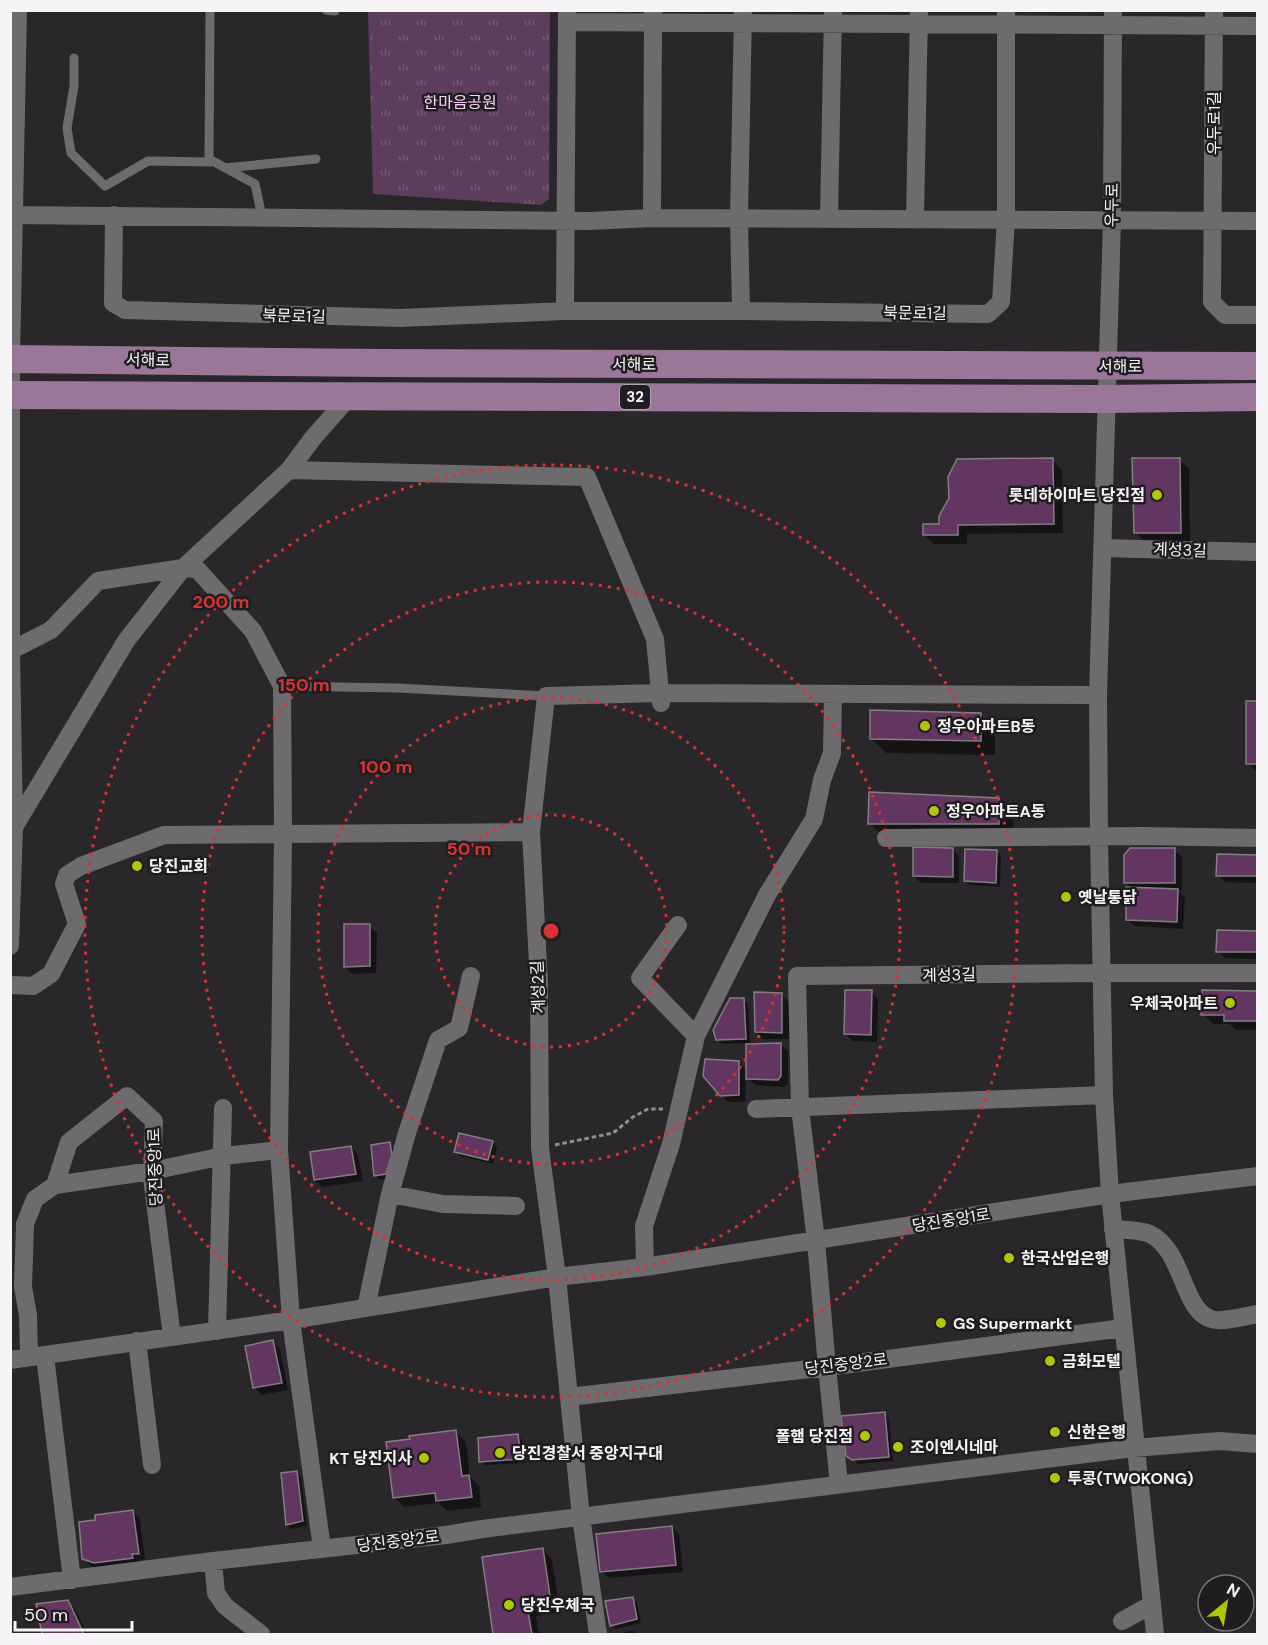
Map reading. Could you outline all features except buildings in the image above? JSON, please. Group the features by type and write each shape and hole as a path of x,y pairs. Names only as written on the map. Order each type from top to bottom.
{"main road":[{"name":"서해로","path":"11,359 1257,366"},
{"name":"서해로","path":"11,394 1107,399 1257,396"}],"street":[{"path":"10,946 14,827 11,650 11,309 17,15"},
{"path":"565,311 567,16 1215,18 1257,26"},
{"path":"652,218 653,17"},
{"path":"741,311 739,218 743,17"},
{"path":"829,219 833,17"},
{"path":"915,219 919,17"},
{"name":"북문로1길","path":"114,215 113,303 125,310 400,318 565,311 988,314 1001,302 1005,219 1006,18"},
{"name":"우두로","path":"1107,399 1112,220 1113,18"},
{"name":"우두로1길","path":"1215,18 1212,302 1225,315 1257,315"},
{"path":"12,215 565,220 739,218 1257,221"},
{"path":"14,827 126,641 183,568 289,470 349,397"},
{"path":"1107,399 1098,695 1104,1095 1113,1229 1155,1635"},
{"path":"289,470 587,477 655,639 661,699"},
{"name":"계성3길","path":"1102,548 1257,552"},
{"path":"11,650 51,630 98,582 183,568 197,569 253,631 282,686 283,834 279,1150 291,1320 322,1549"},
{"path":"546,696 661,699 833,694 1098,695"},
{"path":"645,1267 644,1226 671,1144 696,1036 767,896 814,819 822,780 832,753 833,694"},
{"name":"계성2길","path":"546,696 531,832 539,983 540,1148 557,1277"},
{"path":"10,986 33,986 51,974 77,924 64,884 67,875 81,866 164,835 531,832"},
{"path":"886,838 1257,837"},
{"path":"678,925 640,978 696,1036"},
{"name":"계성3길","path":"800,1108 797,976 1257,973"},
{"path":"366,1308 390,1194 407,1133 438,1040 459,1028 471,976"},
{"path":"756,1109 1104,1095"},
{"name":"당진중앙1로","path":"55,1185 69,1142 127,1096 154,1121 152,1171 172,1337"},
{"path":"217,1331 223,1108"},
{"path":"800,1108 816,1241 839,1484"},
{"path":"72,1580 37,1356 23,1287 25,1224 35,1199 55,1185 152,1171 223,1156 279,1150"},
{"name":"당진중앙1로","path":"10,1360 291,1320 557,1277 645,1267 1110,1194 1257,1176"},
{"path":"390,1194 443,1203 516,1206"},
{"path":"1113,1229 1149,1234 1168,1247 1194,1304 1202,1315 1214,1321 1257,1314"},
{"path":"557,1277 581,1517 598,1635"},
{"name":"당진중앙2로","path":"569,1397 827,1367 1123,1328"},
{"path":"137,1341 152,1465"},
{"name":"당진중앙2로","path":"10,1587 1134,1448 1219,1441 1257,1444"},
{"path":"213,1562 216,1593 225,1606 261,1635"},
{"path":"1122,1622 1151,1605"}],"lane":[{"path":"210,10 209,159 212,162"},
{"path":"74,58 74,86 67,128 71,153 105,186 148,161 212,162 255,184 261,217"},
{"path":"225,168 316,159"},
{"path":"282,686 398,688 546,696"}],"path":[{"path":"540,1148 613,1133 633,1117 648,1109 679,1109"}],"green space":[{"name":"한마음공원","path":"368,11 550,11 549,199 541,205 373,194"}],"place":[{"name":"롯데하이마트 당진점","path":"1157,495"},
{"name":"정우아파트B동","path":"925,726"},
{"name":"정우아파트A동","path":"934,811"},
{"name":"당진교회","path":"137,866"},
{"name":"옛날통닭","path":"1066,897"},
{"name":"우체국아파트","path":"1230,1003"},
{"name":"한국산업은행","path":"1009,1258"},
{"name":"GS Supermarkt","path":"941,1323"},
{"name":"금화모텔","path":"1050,1361"},
{"name":"신한은행","path":"1055,1432"},
{"name":"폴햄 당진점","path":"865,1436"},
{"name":"조이엔시네마","path":"898,1447"},
{"name":"당진경찰서 중앙지구대","path":"500,1453"},
{"name":"KT 당진지사","path":"424,1458"},
{"name":"투콩(TWOKONG)","path":"1055,1478"},
{"name":"당진우체국","path":"509,1605"}]}
